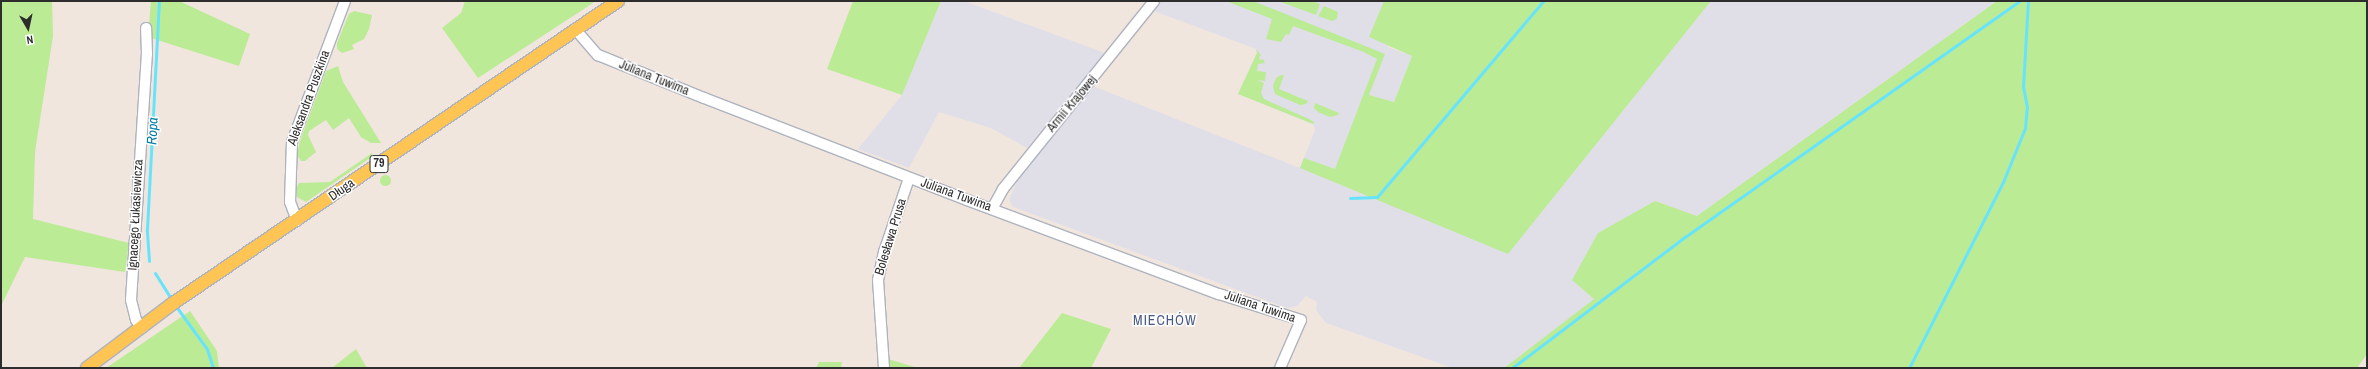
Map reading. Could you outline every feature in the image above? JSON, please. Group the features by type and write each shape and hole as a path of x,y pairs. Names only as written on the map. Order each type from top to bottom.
{"main road":[{"name":"Długa","path":"87,368 142,328 164,309 296,221 618,1"}],"street":[{"name":"Aleksandra Puszkina","path":"296,221 290,202 292,142 345,1"},
{"name":"Armii Krajowej","path":"992,209 1003,189 1154,1"},
{"name":"Ignacego Łukasiewicza","path":"142,328 136,320 131,300 147,54 146,28"},
{"name":"Juliana Tuwima","path":"575,29 591,50 610,60 909,178 1219,294 1301,320 1280,368"},
{"name":"Bolesława Prusa","path":"884,368 878,280 884,252 909,178"}],"shaded area":[{"path":"941,1 964,1 1105,53 1027,148 991,128 939,112 909,168 858,149 902,95"},
{"path":"1162,1 1407,1 1388,47 1412,56 1394,102 1369,95 1508,253 1711,1 1997,1 1697,216 1655,201 1598,233 1595,299 1504,368 1453,368 1326,323 1316,310 1317,302 1306,296 1297,306 1287,308 1013,207 1009,199 1018,179 1093,86 1300,168 1315,130 1313,124 1238,94 1257,53 1256,49 1154,11"}],"green space":[{"path":"1,1 52,1 53,36 35,152 33,219 129,243 125,272 25,257 1,306"},
{"path":"151,1 179,1 250,34 239,66 148,37"},
{"path":"465,1 596,1 478,78 442,28 461,13"},
{"path":"853,1 941,1 902,95 827,69"},
{"path":"1226,1 1253,1 1385,54 1369,95 1394,102 1412,56 1369,37 1384,1 1711,1 1508,254 1300,168 1304,158 1335,169 1377,59 1364,52 1293,26 1289,35 1286,34 1281,42 1266,39 1272,19"},
{"path":"1278,1 1312,1 1320,4 1316,15"},
{"path":"1997,1 2367,1 2367,354 2357,368 1504,368 1594,299 1572,280 1598,233 1655,201 1697,216"},
{"path":"1324,6 1338,12 1337,19 1332,21 1318,16"},
{"path":"354,11 372,15 369,29 364,39 352,45 354,49 342,53 337,49 337,43 349,14"},
{"path":"1256,49 1261,55 1259,57 1260,60 1263,59 1265,63 1258,64 1257,71 1266,72 1265,81 1257,80 1264,83 1261,93 1264,99 1309,119 1314,122 1313,124 1238,94 1257,53"},
{"path":"338,66 343,82 381,143 371,143 361,137 349,118 333,130 326,120 309,131 308,135 316,152 305,161 301,161 297,155 300,141 326,71"},
{"path":"1284,75 1279,89 1308,101 1306,104 1300,105 1275,94 1273,86 1276,78"},
{"path":"1315,103 1339,113 1338,115 1330,117 1318,112 1314,108"},
{"path":"372,153 373,156 306,202 297,197 296,189 299,183 330,182"},
{"path":"385,174 389,176 391,180 389,184 385,186 381,184 379,180 381,176"},
{"path":"190,311 217,351 219,368 106,368"},
{"path":"1062,313 1111,329 1091,368 1019,368"},
{"path":"356,349 367,368 332,368"},
{"path":"888,359 918,368 888,368"},
{"path":"819,362 842,362 841,368 816,368"}],"waterway":[{"name":"Ropa","path":"149,261 147,229 159,1"},
{"path":"1350,198 1377,197 1543,1"},
{"path":"1512,368 1682,239 2020,1"},
{"path":"1909,368 2003,182 2025,128 2027,107 2023,87 2028,1"},
{"name":"Ropa","path":"155,273 172,300"},
{"name":"Ropa","path":"175,305 207,349 213,368"}],"district":[{"name":"MIECHÓW","path":"1165,320"}]}
